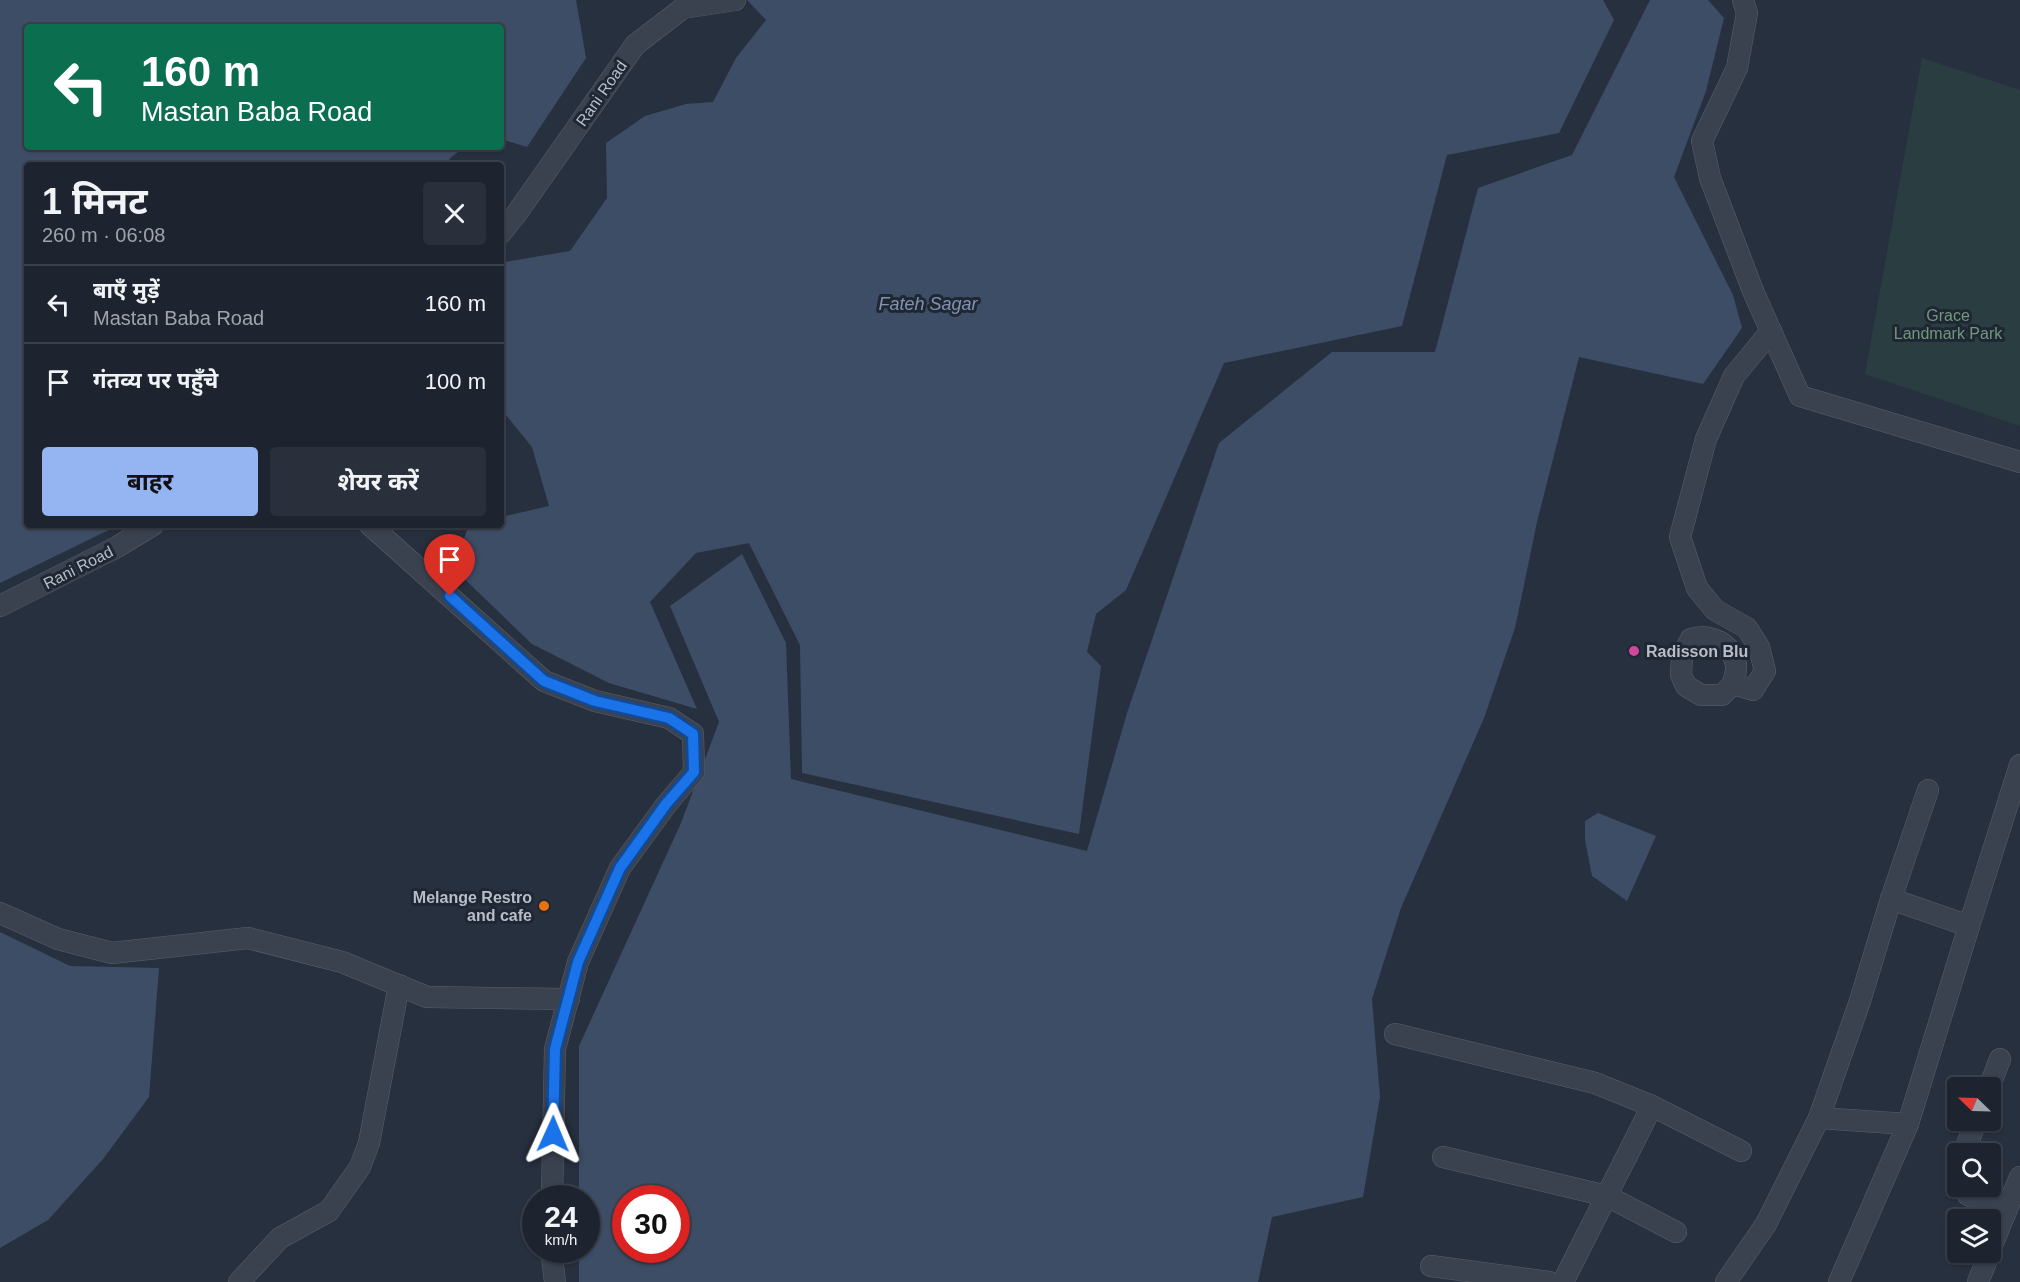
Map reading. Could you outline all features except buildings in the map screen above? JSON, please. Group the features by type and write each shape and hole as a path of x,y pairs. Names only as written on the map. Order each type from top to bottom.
{"street":[{"name":"Rani Road","path":"504,229 635,45 683,8 735,0"},
{"path":"1743,0 1747,13 1737,68 1702,141 1710,178 1753,291 1800,396 2020,462"},
{"path":"1733,684 1753,690 1765,671 1759,647 1747,628 1715,610 1697,588 1680,537 1706,439 1734,376 1771,331"},
{"name":"Rani Road","path":"0,606 117,548 148,528"},
{"path":"373,528 544,681 595,701 669,718 693,734 694,772 666,804 620,868 578,962 555,1049 552,1185"},
{"path":"1839,1282 1908,1124 2020,765"},
{"path":"1726,1282 1766,1224 1819,1118 1860,1001 1928,790"},
{"path":"1891,899 1969,926"},
{"path":"0,913 58,939 112,953 248,938 342,962 427,997 568,999"},
{"path":"239,1282 280,1238 329,1211 360,1167 369,1143 399,986"},
{"path":"1395,1034 1595,1083 1652,1106 1741,1151"},
{"path":"1993,1077 2000,1059"},
{"path":"1563,1282 1652,1106"},
{"path":"1819,1118 1908,1124"},
{"path":"1443,1157 1607,1196 1676,1232"},
{"path":"2001,1224 2020,1177"},
{"path":"1973,1197 2006,1211"},
{"path":"553,1263 555,1282"},
{"path":"1978,1282 1985,1263"},
{"path":"1431,1266 1483,1278 1549,1282"}],"green space":[{"name":"Grace Landmark Park","path":"1922,58 2020,90 2020,426 1865,374"}],"water":[{"path":"0,0 576,0 586,58 527,147 504,140 504,24 24,24 24,150 461,150 450,158 449,162 24,162 24,528 113,528 0,583"},
{"name":"Fateh Sagar","path":"747,0 1603,0 1614,20 1559,133 1447,155 1402,326 1224,363 1126,590 1096,614 1087,652 1101,666 1079,834 802,773 800,645 749,543 696,553 650,602 697,709 609,683 532,644 453,568 468,528 504,528 504,516 549,506 532,447 504,413 504,264 570,251 607,198 606,143 645,116 686,104 713,102 736,58 766,20"},
{"path":"1650,0 1708,0 1724,18 1706,91 1674,177 1733,295 1742,328 1703,384 1579,357 1537,522 1515,628 1484,718 1401,908 1372,999 1380,1097 1363,1197 1272,1217 1258,1282 579,1282 579,1263 600,1263 600,1185 579,1185 579,1046 681,823 719,722 670,606 742,554 786,643 791,779 1087,851 1127,713 1219,443 1332,352 1435,352 1478,188 1572,155"},
{"path":"1598,813 1656,836 1627,901 1592,876 1585,840 1585,821"},
{"path":"0,932 70,966 159,968 149,1097 103,1159 48,1220 0,1248"}],"place":[{"name":"Radisson Blu","path":"1634,651"},
{"name":"Melange Restro and cafe","path":"544,906"}],"route":[{"path":"450,596 544,681 595,701 669,718 693,734 694,772 666,804 620,868 578,962 555,1049 553,1134"}]}
